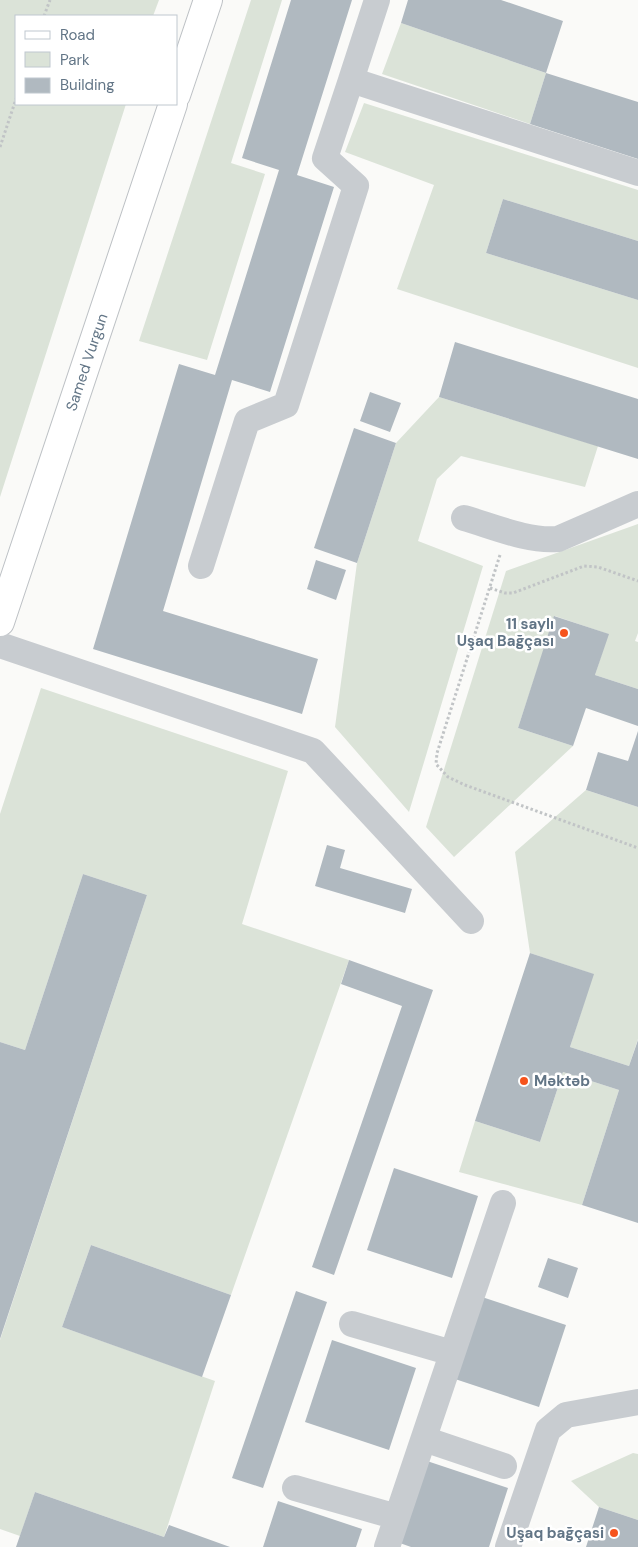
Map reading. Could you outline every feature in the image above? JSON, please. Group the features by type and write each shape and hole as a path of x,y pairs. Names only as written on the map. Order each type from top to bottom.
{"main road":[{"path":"178,89 208,0"},
{"name":"Samed Vurgun","path":"0,622 173,105"}],"lane":[{"path":"201,566 247,421 286,405 356,186 325,158 377,0"},
{"path":"351,80 638,173"},
{"path":"464,518 547,540 558,539 638,504"},
{"path":"0,645 313,750 471,922"},
{"path":"387,1547 503,1203"},
{"path":"352,1324 452,1353"},
{"path":"508,1547 548,1430 566,1415 638,1402"},
{"path":"424,1439 504,1466"},
{"path":"294,1488 397,1517"}],"path":[{"path":"44,15 50,0"},
{"path":"0,147 15,102"},
{"path":"508,531 437,753 436,764 448,777 638,848"},
{"path":"490,588 505,594 513,593 584,566 598,568 638,581"}],"green space":[{"path":"0,0 159,0 153,15 15,15 15,105 126,105 0,497"},
{"path":"251,0 282,0 231,163 265,174 207,360 139,341"},
{"path":"401,23 546,73 530,124 382,74"},
{"path":"364,103 638,190 638,241 503,199 486,253 638,300 638,368 397,289 434,185 345,152"},
{"path":"439,397 598,446 585,487 461,456 437,479 418,541 483,566 409,812 335,727 357,563 396,443"},
{"path":"638,524 638,633 635,641 638,642 638,689 595,675 608,634 555,616 518,728 573,746 454,857 426,827 506,571"},
{"path":"41,688 288,771 242,924 349,960 231,1295 91,1245 62,1327 215,1381 164,1537 35,1492 20,1536 0,1529 0,1340 147,895 83,874 25,1050 0,1042 0,814"},
{"path":"586,790 638,807 638,1039 629,1066 570,1047 593,974 530,953 515,852"},
{"path":"563,1072 619,1090 582,1205 459,1172 475,1121 540,1142"},
{"path":"633,1453 638,1454 638,1520 599,1507 571,1481"}],"building":[{"path":"291,0 352,0 297,175 334,187 270,392 232,380 163,611 318,659 302,714 93,649 179,364 215,375 279,170 242,158"},
{"path":"408,0 501,0 563,21 546,73 401,23"},
{"path":"546,73 638,102 638,159 530,124"},
{"path":"503,199 638,241 638,300 486,253"},
{"path":"455,342 638,399 638,459 439,397"},
{"path":"370,392 401,403 390,432 360,421"},
{"path":"354,428 396,443 357,563 314,548"},
{"path":"316,560 346,570 336,600 307,589"},
{"path":"554,616 609,634 595,675 638,689 638,726 586,708 573,746 518,728"},
{"path":"638,731 638,807 586,790 598,752 628,761"},
{"path":"327,845 345,850 340,868 412,889 405,913 315,886"},
{"path":"83,874 147,895 0,1339 0,1042 25,1050"},
{"name":"Məktəb","path":"530,953 594,974 570,1047 629,1066 638,1040 638,1223 582,1205 619,1090 563,1072 540,1142 475,1121"},
{"path":"349,960 433,990 334,1275 312,1267 402,1006 341,984"},
{"path":"394,1168 478,1196 452,1278 367,1250"},
{"path":"91,1245 231,1295 202,1377 62,1327"},
{"path":"548,1258 578,1268 568,1298 538,1287"},
{"path":"296,1291 327,1302 263,1488 232,1478"},
{"path":"482,1297 566,1325 539,1407 455,1379"},
{"path":"332,1340 416,1368 389,1450 305,1422"},
{"path":"424,1460 508,1488 489,1547 411,1547 397,1542"},
{"path":"35,1492 164,1537 169,1525 230,1547 16,1547"},
{"path":"278,1501 362,1529 356,1547 263,1547"},
{"name":"Uşaq bağçasi","path":"599,1507 638,1520 638,1547 586,1547"}],"place":[{"name":"11 saylı Uşaq Bağçası","path":"564,633"},
{"name":"Məktəb","path":"524,1081"},
{"name":"Uşaq bağçasi","path":"614,1533"}]}
